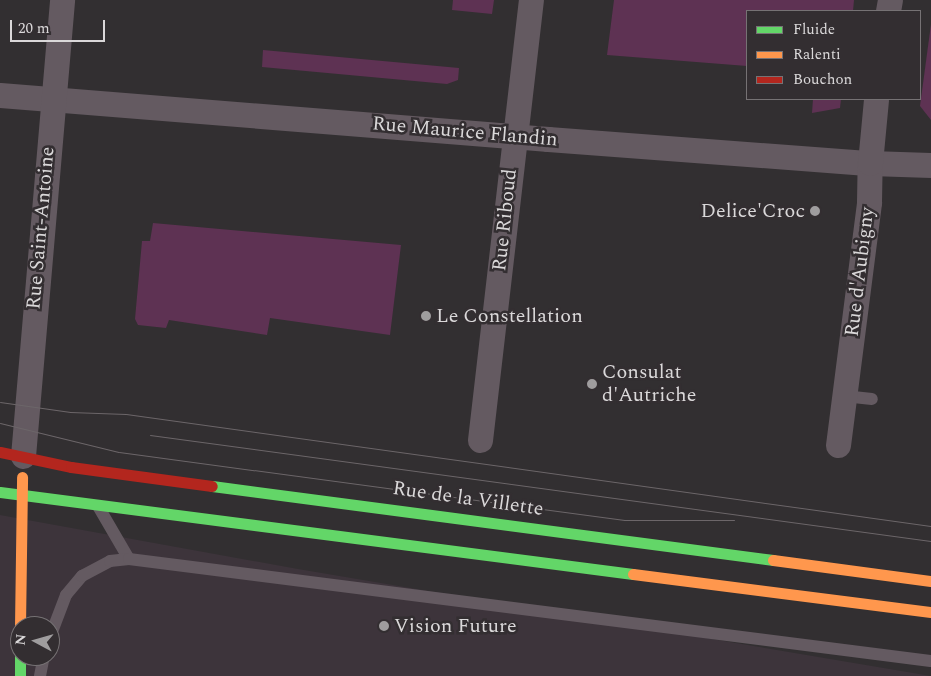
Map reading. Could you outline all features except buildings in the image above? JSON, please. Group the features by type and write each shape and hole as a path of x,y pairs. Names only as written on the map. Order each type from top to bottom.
{"main road":[{"path":"11,454 21,494 20,616"},
{"name":"Rue de la Villette","path":"11,454 71,467 931,581"},
{"path":"0,492 931,612"}],"street":[{"name":"Rue Saint-Antoine","path":"11,454 53,100 62,0"},
{"name":"Rue Riboud","path":"480,440 531,0"},
{"name":"Rue Maurice Flandin","path":"0,96 870,163 931,165"},
{"name":"Rue d'Aubigny","path":"838,445 869,202 870,163 876,100"}],"lane":[{"path":"844,396 872,399"},
{"path":"96,504 129,559"},
{"path":"58,616 66,595 82,576 110,561 129,559 931,661"}],"shaded area":[{"path":"453,0 494,0 492,14 452,10"},
{"path":"614,0 854,0 853,10 746,10 746,66 607,55"},
{"path":"931,24 931,120 920,106"},
{"path":"263,50 459,68 458,80 447,84 262,67"},
{"path":"813,100 841,100 840,108 812,113"},
{"path":"153,223 401,245 390,335 270,318 267,335 169,320 166,328 138,325 135,319 142,241 150,241"},
{"path":"0,515 298,569 931,676 0,676"}],"tram line":[{"path":"0,402 70,412 126,414 931,526"},
{"path":"0,423 119,452 624,520 734,520"},
{"path":"150,435 931,541"}],"traffic: fast":[{"path":"212,486 773,560"},
{"path":"0,492 633,574"},
{"path":"20,666 20,676"}],"traffic: slow":[{"path":"20,616 22,477"},
{"path":"773,560 931,581"},
{"path":"633,574 931,612"}],"traffic: jam":[{"path":"0,452 71,467 212,486"}],"place":[{"name":"Delice'Croc","path":"815,211"},
{"name":"Le Constellation","path":"426,316"},
{"name":"Consulat d'Autriche","path":"592,384"},
{"name":"Vision Future","path":"384,626"}]}
